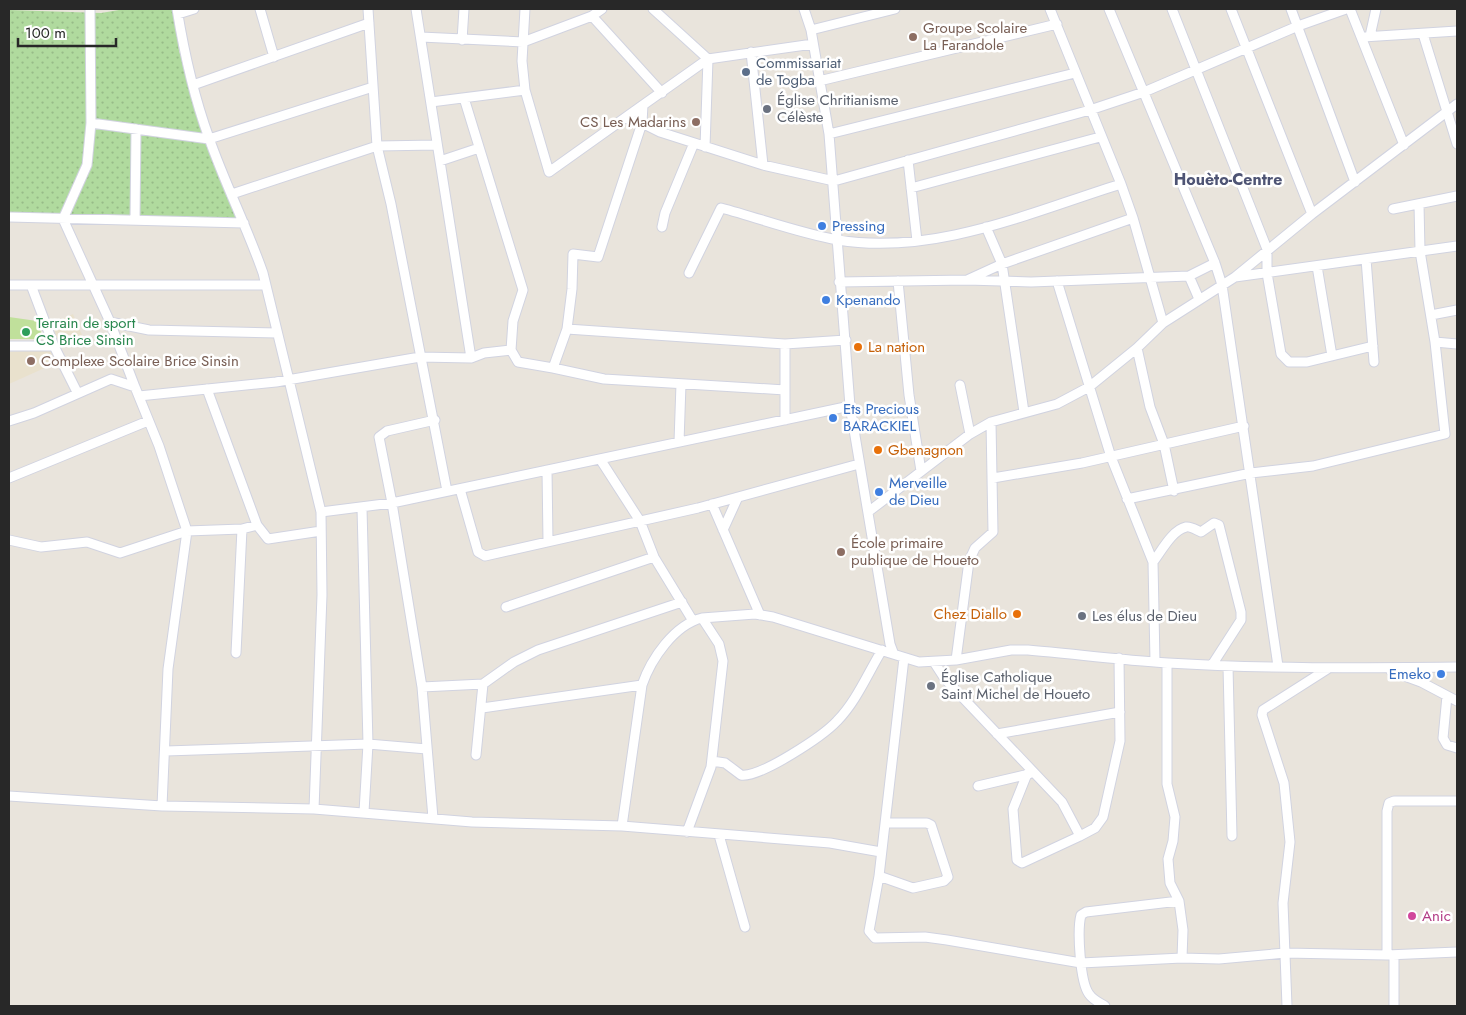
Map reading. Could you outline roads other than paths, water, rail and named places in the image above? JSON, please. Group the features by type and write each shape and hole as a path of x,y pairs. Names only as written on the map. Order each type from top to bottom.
{"street":[{"path":"90,9 91,123 87,165 63,219 110,322 159,446 187,532 168,668 166,751 162,806"},
{"path":"194,9 178,11 193,85 209,138 244,223 266,285 321,512 322,595 314,809"},
{"path":"260,9 274,57"},
{"path":"368,9 377,146 391,204 420,357 435,420 447,491"},
{"path":"416,9 471,358"},
{"path":"462,40 464,9"},
{"path":"525,9 523,42 525,90 549,172 596,141 708,59 813,44"},
{"path":"421,37 523,42 592,16 602,9"},
{"path":"653,9 708,59 705,146"},
{"path":"804,9 811,30 829,134 838,240 838,282 846,340 850,406 890,644 893,652"},
{"path":"811,30 895,9"},
{"path":"1050,9 1100,137 1121,184 1133,218 1163,323"},
{"path":"1109,9 1215,263 1222,285 1278,666"},
{"path":"1172,9 1267,249 1268,273 1281,354 1290,362 1307,362 1373,346"},
{"path":"1231,9 1312,214"},
{"path":"1291,9 1355,182"},
{"path":"625,118 642,123 660,132 763,165 834,180 1090,110 1144,92 1198,71 1298,26 1346,9"},
{"path":"1350,9 1366,37 1404,145"},
{"path":"1366,37 1376,9"},
{"path":"592,16 662,93"},
{"path":"193,85 369,23"},
{"path":"819,82 1057,24"},
{"path":"1366,37 1457,31"},
{"path":"1423,34 1457,144"},
{"path":"751,52 763,165"},
{"path":"829,134 1075,73"},
{"path":"91,123 209,138 373,87"},
{"path":"431,102 525,90"},
{"path":"464,98 523,290 513,321 511,350 518,362 604,379 785,390"},
{"path":"868,512 970,434 991,422 1057,404 1090,387 1137,348 1163,323 1235,277 1267,249 1448,113 1457,104"},
{"path":"553,368 566,329 572,288 572,254 598,257 642,123 643,106"},
{"path":"135,220 136,129"},
{"path":"911,188 1100,137"},
{"path":"662,227 665,212 694,143"},
{"path":"232,194 377,146 437,145"},
{"path":"440,161 479,148"},
{"path":"908,160 917,241"},
{"path":"689,273 721,208 838,240 900,244 986,227 1121,184"},
{"path":"1393,210 1457,196"},
{"path":"1127,499 1174,491 1251,473 1313,466 1445,434 1435,342 1420,251 1419,204"},
{"path":"9,218 244,223"},
{"path":"967,280 1002,264 1133,218"},
{"path":"986,227 1002,264 1024,412"},
{"path":"1235,277 1457,246"},
{"path":"1366,259 1374,362"},
{"path":"838,282 967,280 1005,282 1189,276 1215,263"},
{"path":"1317,266 1332,356"},
{"path":"1189,276 1199,299"},
{"path":"898,281 909,395 922,471"},
{"path":"1057,281 1111,457 1153,562 1155,662"},
{"path":"9,285 266,285"},
{"path":"31,285 54,346 77,392"},
{"path":"1430,315 1457,310"},
{"path":"110,322 149,330 277,333"},
{"path":"566,329 785,344 846,340"},
{"path":"1435,342 1457,344"},
{"path":"785,344 785,420"},
{"path":"9,346 54,346"},
{"path":"1137,348 1150,408 1164,444 1174,491"},
{"path":"9,421 34,413 77,392 111,379 137,392 207,389 289,380 420,357 471,358 484,353 511,350"},
{"path":"679,442 681,384"},
{"path":"960,385 970,434"},
{"path":"207,389 257,525 268,540 321,531"},
{"path":"321,512 392,503 850,406"},
{"path":"433,818 422,687 392,503 379,437 387,431 435,420"},
{"path":"9,478 148,421"},
{"path":"956,660 969,561 975,548 993,532 991,422"},
{"path":"993,478 1111,457 1244,426"},
{"path":"600,459 640,521 654,557 682,602 698,620 722,654 712,761 687,832"},
{"path":"460,489 478,552 482,555 738,498 859,464"},
{"path":"547,470 548,540"},
{"path":"723,530 738,498"},
{"path":"712,504 760,615"},
{"path":"362,508 368,744 364,812"},
{"path":"1153,562 1171,538 1181,529 1190,527 1201,532 1214,523 1218,525 1239,604 1241,620 1212,665"},
{"path":"9,540 41,547 87,542 120,553 187,532 242,529 257,525"},
{"path":"236,653 242,529"},
{"path":"506,606 654,557"},
{"path":"422,687 483,684 514,662 538,650 682,602"},
{"path":"622,826 642,685 647,670 670,640 698,620 760,615 800,623 893,652 904,658 934,662 1011,650 1228,666 1386,669 1457,667"},
{"path":"712,761 725,763 745,776 767,769 810,741 837,722 882,650"},
{"path":"904,658 881,852 880,876 869,931 875,938 925,937 1081,963 1182,958 1219,959 1285,953 1390,955 1457,952"},
{"path":"1031,773 1013,809 1019,862 1022,863 1095,828 1103,817 1120,741 1119,658"},
{"path":"934,662 945,679 998,734 1031,773 1062,802 1080,836"},
{"path":"1167,663 1167,784 1174,816 1168,859 1170,884 1179,901 1183,930 1182,958"},
{"path":"1228,666 1232,836"},
{"path":"1287,1006 1283,903 1290,842 1284,783 1262,715 1263,710 1329,668"},
{"path":"1386,669 1421,682 1457,701"},
{"path":"476,755 483,684"},
{"path":"482,708 642,685"},
{"path":"1448,696 1443,738 1447,745 1457,748"},
{"path":"998,734 1120,712"},
{"path":"166,751 368,744 427,749"},
{"path":"978,786 1031,773"},
{"path":"9,796 162,806 314,809 472,822 622,826 830,843 881,852"},
{"path":"1394,1006 1390,955 1387,811 1389,803 1394,801 1457,801"},
{"path":"880,876 913,888 944,881 948,877 931,825 927,823 885,823"},
{"path":"719,835 744,927"},
{"path":"1105,1006 1090,996 1087,990 1081,963 1079,920 1081,915 1086,912 1179,901"}],"place":[{"name":"Groupe Scolaire La Farandole","path":"913,37"},
{"name":"Commissariat de Togba","path":"746,72"},
{"name":"Église Chritianisme Célèste","path":"767,109"},
{"name":"CS Les Madarins","path":"696,122"},
{"name":"Pressing","path":"822,226"},
{"name":"Kpenando","path":"826,300"},
{"name":"Terrain de sport CS Brice Sinsin","path":"26,332"},
{"name":"La nation","path":"858,347"},
{"name":"Complexe Scolaire Brice Sinsin","path":"31,361"},
{"name":"Ets Precious BARACKIEL","path":"833,418"},
{"name":"Gbenagnon","path":"878,450"},
{"name":"Merveille de Dieu","path":"879,492"},
{"name":"École primaire publique de Houeto","path":"841,552"},
{"name":"Chez Diallo","path":"1017,614"},
{"name":"Les élus de Dieu","path":"1082,616"},
{"name":"Emeko","path":"1441,674"},
{"name":"Église Catholique Saint Michel de Houeto","path":"931,686"},
{"name":"Anic","path":"1412,916"}],"district":[{"name":"Houèto-Centre","path":"1228,179"}]}
